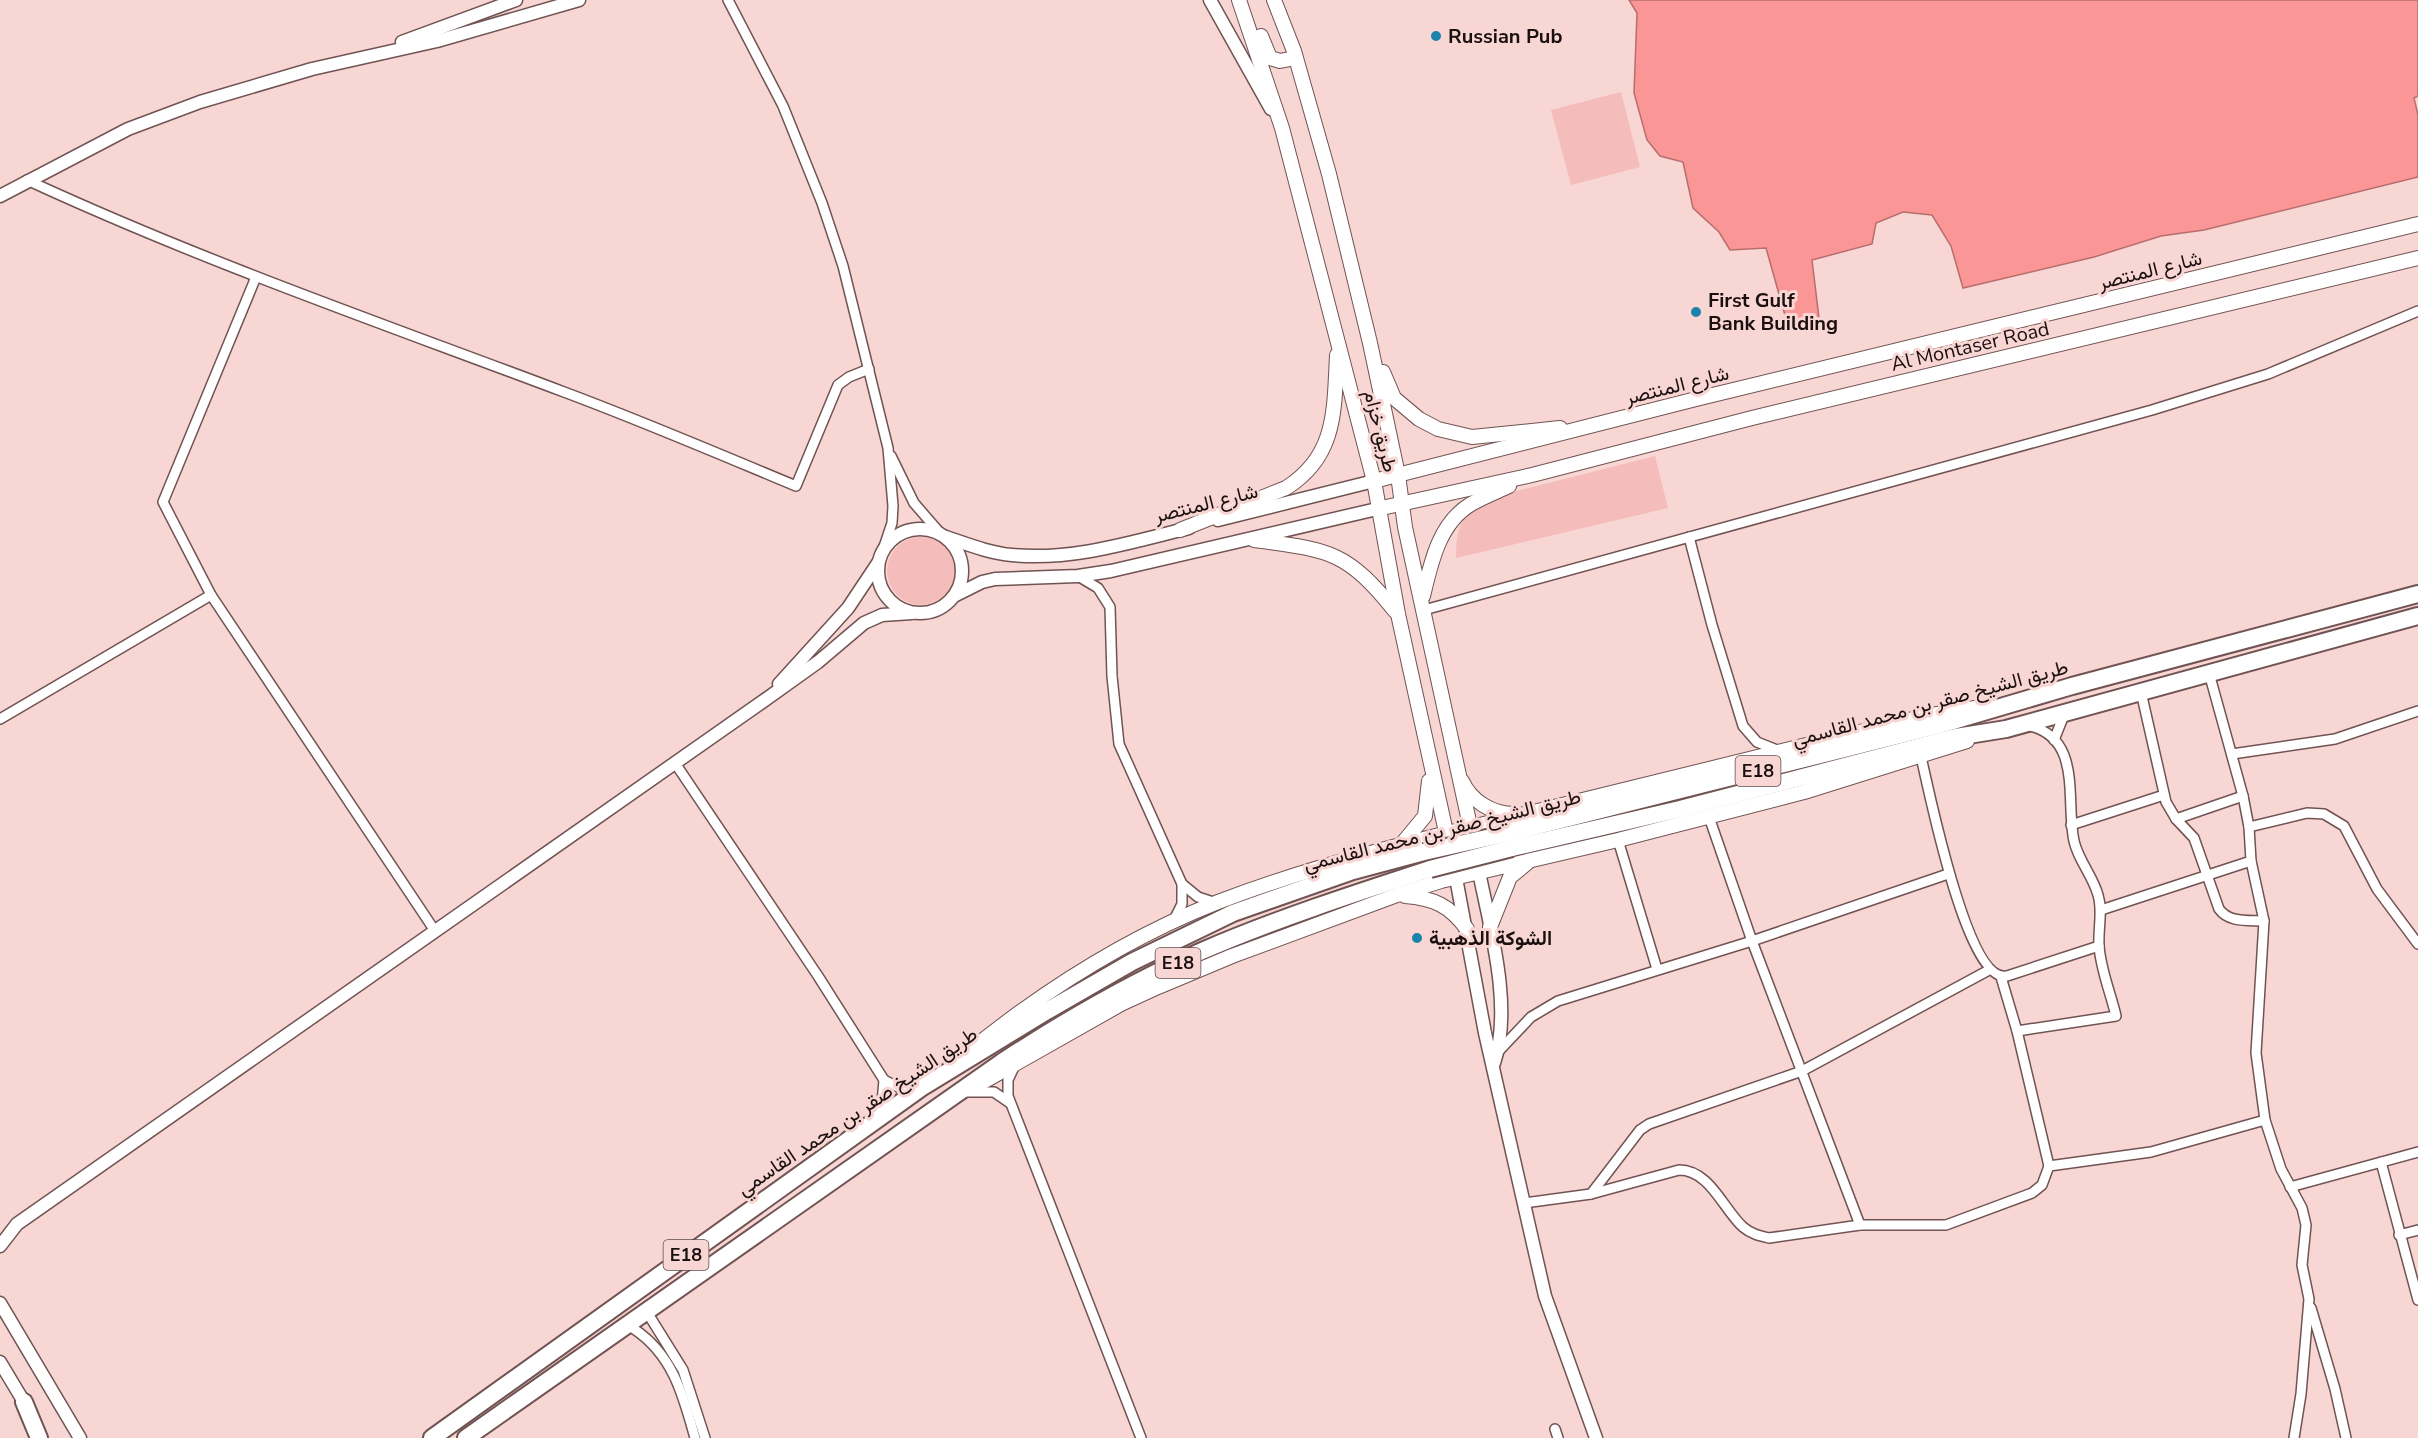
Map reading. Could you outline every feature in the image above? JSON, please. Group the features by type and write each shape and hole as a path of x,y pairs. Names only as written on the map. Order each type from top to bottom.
{"highway":[{"name":"طريق الشيخ صقر بن محمد القاسمي","path":"466,1438 1067,1019 1203,951 1307,910 1511,841 1936,726 2006,704 2418,594"},
{"name":"طريق الشيخ صقر بن محمد القاسمي","path":"432,1438 943,1073 1132,962 1233,913 1353,871 1424,852 1511,841 1680,809 1956,737 2014,726 2418,616"},
{"path":"24,1402 39,1438"}],"main road":[{"name":"طريق خزام","path":"1239,0 1282,128 1374,481 1377,509 1398,614 1456,878"},
{"path":"1243,0 1251,9 1270,58 1280,62 1295,58"},
{"name":"طريق خزام","path":"1274,0 1295,58 1329,174 1370,343 1479,872"},
{"name":"شارع المنتصر","path":"1374,481 2418,224"},
{"name":"Al Montaser Road","path":"1532,475 1752,418 2418,258"},
{"path":"1180,530 1286,489 1315,464 1327,442 1334,417 1338,341"},
{"path":"1370,343 1394,398 1419,419 1438,429 1472,437 1607,423"},
{"path":"1377,509 1532,475"},
{"path":"1423,605 1433,557 1447,528 1469,505 1532,475"},
{"path":"1254,540 1313,548 1333,554 1363,575 1398,614"},
{"path":"943,1073 989,1035 1070,980 1131,944 1217,903 1287,878 1446,833 1925,716 2006,704"},
{"path":"948,1101 1016,1065 1121,1004 1158,987 1232,956 1397,896 1479,872 1709,817 1921,757 2014,726"},
{"path":"1399,846 1425,816 1430,764"},
{"path":"1457,768 1464,785 1480,803 1507,814 1525,814"},
{"path":"1490,927 1510,878 1532,861"},
{"path":"1397,896 1425,898 1444,904 1454,912 1467,929"}],"street":[{"path":"0,196 128,129 200,102 377,52 516,0"},
{"path":"377,52 437,41 579,0"},
{"path":"728,0 783,106 822,203 843,266 888,448 893,506 892,523 878,563 848,608 762,702"},
{"path":"1210,0 1282,128"},
{"path":"27,180 110,218 256,277 567,393 796,486 838,384 869,369"},
{"path":"256,277 163,502 211,595 435,931"},
{"path":"1423,605 1689,537 2152,411 2268,374 2418,311"},
{"path":"888,448 914,503 960,555 963,569 962,582 956,595"},
{"name":"شارع المنتصر","path":"943,535 986,550 1012,555 1067,556 1374,481"},
{"path":"0,1246 17,1224 762,702 818,662 864,623 882,615 937,611 956,595 982,582 995,579 1078,576 1111,571 1254,540 1377,509"},
{"path":"883,550 891,539 916,528 943,535"},
{"path":"1689,537 1712,625 1743,726 1757,742 1766,747 1786,751"},
{"path":"878,563 878,577 889,600 912,613"},
{"path":"1078,576 1098,588 1110,607 1112,686 1119,744 1182,884 1182,904 1171,924"},
{"path":"0,719 211,595"},
{"path":"2209,673 2243,796 2249,827 2251,861 2264,921 2256,1053 2265,1120 2290,1187 2305,1215 2302,1265 2346,1438"},
{"path":"2141,692 2154,741 2164,795 2176,819 2194,838 2219,909 2233,919 2264,921"},
{"path":"2232,754 2335,739 2418,711"},
{"path":"2054,740 2066,712"},
{"path":"2014,726 2039,729 2054,740 2063,754 2071,778 2071,825 2077,851 2098,894 2101,910 2098,946 2116,1016 2017,1031"},
{"path":"1524,1203 1592,1194 1679,1170 1689,1170 1701,1176 1743,1227 1755,1235 1769,1238 1860,1226 1957,1222 2039,1190 2049,1166 2017,1031 2001,977 1989,970 1980,957 1948,874 1921,757"},
{"path":"675,763 818,976 884,1080 884,1103 880,1118"},
{"path":"2071,825 2164,795"},
{"path":"2176,819 2243,796"},
{"path":"2249,827 2307,813 2324,814 2344,826 2378,889 2418,944"},
{"path":"1709,817 1752,941 1860,1226"},
{"path":"1618,840 1657,969"},
{"path":"2101,910 2251,861"},
{"path":"1479,872 1500,996 1496,1058"},
{"path":"1496,1058 1531,1017 1548,1005 1752,941 1948,874"},
{"path":"1456,878 1485,1033 1496,1058 1524,1203 1545,1296 1596,1438"},
{"path":"1182,884 1198,897 1217,903"},
{"path":"2001,977 2098,946"},
{"path":"1592,1194 1640,1130 1649,1124 1802,1071 1989,970"},
{"path":"1016,1065 1008,1080 1010,1103 1141,1438"},
{"path":"884,1080 906,1089 921,1088"},
{"path":"966,1092 993,1092 1010,1103"},
{"path":"2049,1166 2143,1153 2265,1120"},
{"path":"2290,1187 2418,1152"},
{"path":"2381,1162 2418,1300"},
{"path":"0,1227 17,1224"},
{"path":"2399,1236 2418,1230"},
{"path":"2294,1438 2309,1299"},
{"path":"1,1302 80,1438"},
{"path":"650,1317 683,1370 705,1438"},
{"path":"634,1329 654,1344 669,1362 682,1391 694,1438"},
{"path":"0,1362 45,1438"}],"shaded area":[{"path":"1629,0 2418,0 2418,96 2414,98 2418,115 2418,177 2204,230 2161,236 2094,257 1963,288 1951,246 1932,215 1903,212 1876,223 1872,244 1812,260 1819,318 1788,326 1766,248 1730,250 1719,232 1693,208 1683,162 1660,156 1647,140 1634,93 1637,13"},
{"path":"1621,92 1640,167 1571,185 1551,110"},
{"path":"1655,456 1668,508 1456,558 1457,536 1463,521 1474,509 1493,497"},
{"path":"921,537 934,540 945,547 952,558 955,571 952,584 945,595 934,602 921,605 908,602 897,595 890,584 887,571 890,558 897,547 908,540"}],"place":[{"name":"Russian Pub","path":"1436,36"},
{"name":"First Gulf Bank Building","path":"1696,312"},
{"name":"الشوكة الذهبية","path":"1417,938"}]}
